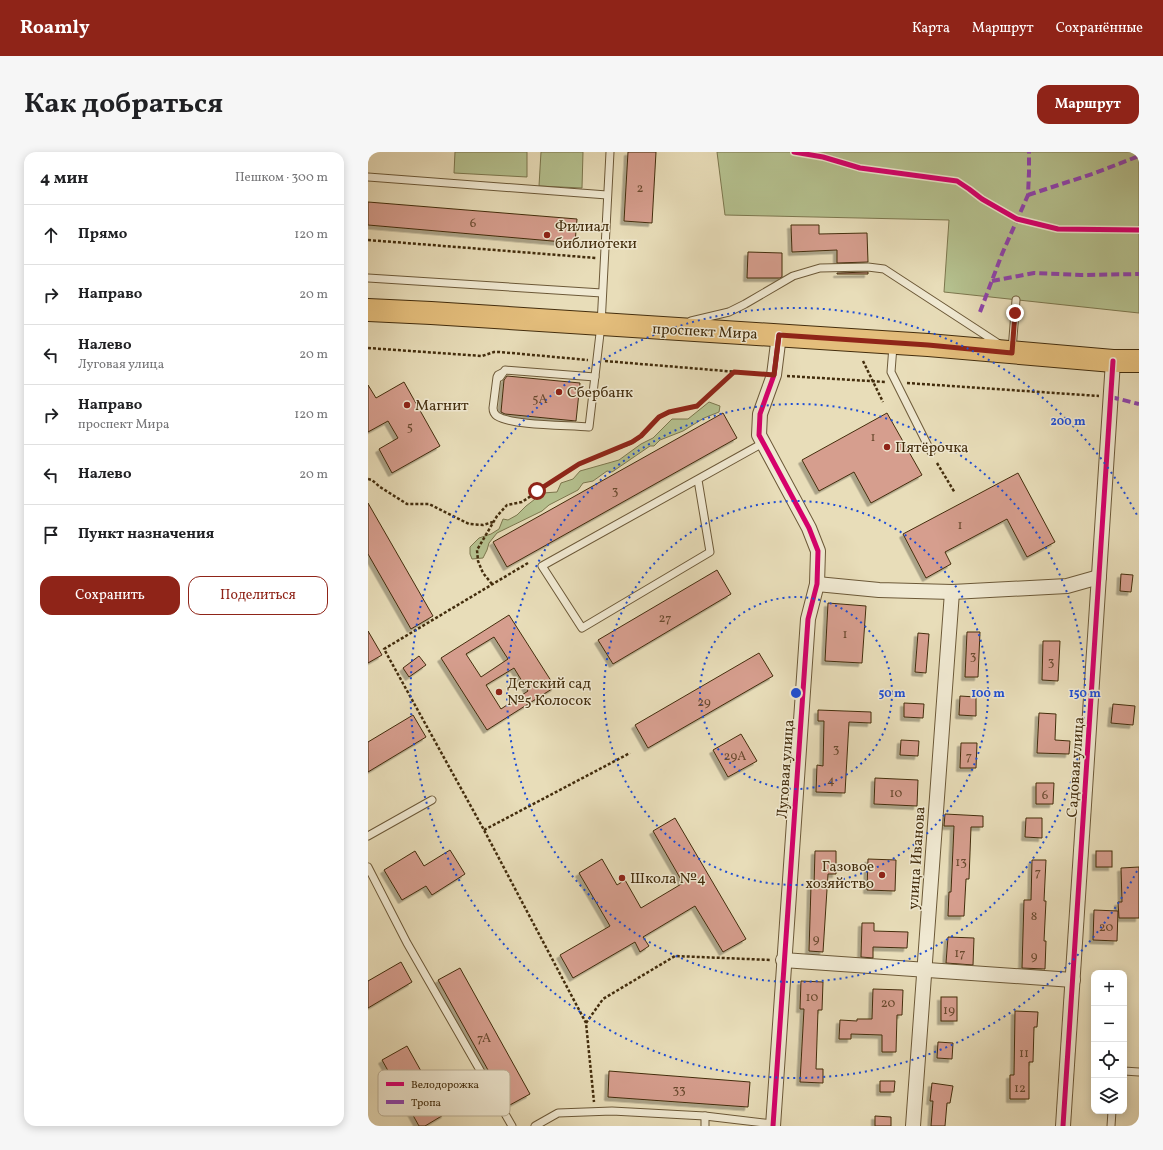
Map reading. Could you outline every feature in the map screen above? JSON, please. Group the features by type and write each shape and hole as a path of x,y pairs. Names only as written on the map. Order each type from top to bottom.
{"main road":[{"name":"проспект Мира","path":"368,310 779,335 1113,361"},
{"path":"1113,361 1139,361"},
{"path":"1113,361 1139,367"}],"street":[{"name":"Луговая улица","path":"773,1125 783,960 808,619 817,584 818,551 809,528 759,435 760,414 774,375 779,335"},
{"name":"Садовая улица","path":"1063,1126 1113,361"},
{"path":"817,584 879,590 952,592 1067,586 1099,577"},
{"name":"улица Иванова","path":"913,1126 952,592"},
{"path":"783,960 1073,980"}],"lane":[{"path":"595,377 505,370 500,376 496,412 501,417 517,422 589,427 595,377 596,360 601,324 610,152"},
{"path":"368,177 607,195"},
{"path":"664,328 729,312 793,276 820,268 868,267 884,269 1012,353 1016,300"},
{"path":"368,278 602,293"},
{"path":"893,343 891,372 931,452"},
{"path":"698,480 710,552 582,628 542,566 763,443"},
{"path":"368,836 432,800"},
{"path":"368,867 407,943 480,1070"},
{"path":"1127,1072 1139,1072"},
{"path":"535,1126 558,1113 612,1111 705,1116 773,1125"},
{"path":"1111,1126 1112,1114"},
{"path":"506,1116 512,1126"},
{"path":"705,1116 705,1126"}],"path":[{"path":"368,240 604,259"},
{"path":"368,348 482,356 494,352 500,352 774,375 1111,397"},
{"path":"863,361 883,402"},
{"path":"492,584 483,573 478,561 477,550 497,516 508,505 522,502 579,464 632,442 641,436 659,417 669,412 697,406 734,372"},
{"path":"938,464 955,493"},
{"path":"368,479 372,480 407,504 429,504 469,524 483,525 494,522"},
{"path":"528,563 384,649 484,830 586,1023 595,1112"},
{"path":"484,830 630,753"},
{"path":"586,1023 603,999 675,956 783,960"}],"green space":[{"path":"455,152 527,152 527,177 454,173"},
{"path":"541,152 583,152 582,188 539,186"},
{"path":"717,152 1139,152 1139,313 944,292 949,220 725,215"},
{"path":"709,402 720,406 719,412 704,418 683,431 660,440 654,446 650,446 612,472 607,471 593,481 583,483 578,490 549,505 542,511 497,533 489,543 483,558 472,559 470,547 479,538 491,534 499,529 503,519 508,520 517,515 543,493 557,492 561,483 573,479 580,471 619,460 641,444 653,438 672,419 688,419"}],"building":[{"path":"628,152 656,152 652,223 624,221"},
{"path":"368,202 577,219 575,243 368,225"},
{"path":"791,225 819,225 819,234 867,233 868,262 837,263 837,250 792,252"},
{"path":"748,252 782,253 782,277 747,278"},
{"path":"868,272 868,274 837,274 837,273"},
{"path":"507,376 580,383 576,421 505,414 501,412 504,380"},
{"path":"404,382 440,446 392,473 379,449 398,438 388,421 368,432 368,385 376,398"},
{"path":"723,413 737,438 507,567 493,542"},
{"path":"887,413 922,475 871,503 854,472 819,491 802,460"},
{"path":"1018,473 1055,542 1027,557 1007,519 945,552 951,564 926,578 903,534"},
{"path":"368,503 433,616 411,629 368,554"},
{"path":"717,570 731,594 613,664 598,640"},
{"path":"1121,574 1133,575 1131,592 1120,591"},
{"path":"828,603 866,606 862,663 825,661"},
{"path":"509,615 555,687 487,730 441,658","holes":["494,637 508,659 481,677 466,654","514,668 528,691 501,709 486,685"]},
{"path":"368,631 382,655 368,663"},
{"path":"967,632 980,632 978,677 965,677"},
{"path":"918,633 929,634 926,673 915,672"},
{"path":"1043,641 1060,641 1058,681 1042,680"},
{"path":"759,653 773,676 648,748 635,725"},
{"path":"419,656 426,665 409,677 403,668"},
{"path":"960,696 976,697 976,716 959,715"},
{"path":"904,703 924,704 923,718 904,717"},
{"path":"1113,704 1135,706 1133,725 1111,723"},
{"path":"818,710 871,712 871,723 849,722 845,793 816,792 817,765 823,766 824,721 818,721"},
{"path":"1039,713 1056,714 1055,740 1070,741 1069,754 1037,753"},
{"path":"413,715 426,737 368,772 368,742"},
{"path":"741,734 757,761 728,777 713,750"},
{"path":"901,740 919,741 918,756 900,755"},
{"path":"961,743 977,743 976,768 960,768"},
{"path":"875,778 918,780 917,806 874,804"},
{"path":"1036,783 1054,783 1053,804 1036,804"},
{"path":"945,814 983,816 983,827 971,827 969,879 966,879 964,916 948,916 949,892 951,892 954,826 944,826"},
{"path":"675,818 746,939 723,952 695,906 643,937 649,946 640,952 635,942 573,978 560,955 610,926 579,873 602,859 617,885 625,880 641,908 683,883 653,831"},
{"path":"1026,818 1042,818 1042,838 1025,837"},
{"path":"450,850 465,874 432,895 426,886 402,900 384,870 415,851 424,866"},
{"path":"815,851 836,851 836,874 828,874 823,952 809,951 811,886 814,886"},
{"path":"1096,851 1112,851 1112,867 1096,867"},
{"name":"Газовое хозяйство","path":"868,859 896,860 895,891 867,890"},
{"path":"1032,860 1046,860 1044,901 1046,901 1044,941 1046,941 1045,969 1022,968 1024,900 1031,900"},
{"path":"1139,867 1139,918 1119,918 1118,902 1122,902 1121,868"},
{"path":"1094,910 1118,911 1117,941 1093,940"},
{"path":"862,923 874,923 874,931 908,932 907,948 873,947 873,958 861,957"},
{"path":"948,937 974,938 973,965 946,963"},
{"path":"401,962 412,982 368,1008 368,981"},
{"path":"460,968 530,1094 510,1105 510,1070 488,1070 438,980"},
{"path":"801,981 823,982 822,1010 818,1010 816,1069 823,1069 823,1083 800,1082 804,1009 800,1009"},
{"path":"873,989 903,990 902,1015 897,1015 896,1052 882,1052 882,1035 851,1034 851,1039 839,1039 840,1020 857,1021 857,1019 872,1019"},
{"path":"941,997 957,997 957,1021 941,1021"},
{"path":"1015,1011 1038,1012 1037,1027 1034,1027 1033,1062 1029,1062 1029,1099 1010,1099 1010,1075 1014,1075"},
{"path":"938,1042 953,1043 952,1059 937,1058"},
{"path":"407,1046 420,1070 388,1070 382,1060"},
{"path":"609,1071 750,1082 748,1107 608,1097"},
{"path":"880,1081 895,1081 894,1092 880,1092"},
{"path":"932,1083 953,1086 950,1103 947,1103 945,1126 931,1126 933,1101 930,1101"},
{"path":"413,1116 442,1116 425,1126 419,1126"},
{"path":"875,1116 891,1117 891,1126 875,1126"}],"marked path":[{"path":"980,312 1002,254 1028,195 1029,152"},
{"path":"1028,195 1095,173 1139,156"},
{"path":"992,281 1034,273 1081,275 1139,274"},
{"path":"1111,397 1139,404"}],"cycle path":[{"path":"794,152 823,157 860,168 957,181 982,199 1017,219 1058,229 1139,230"},
{"path":"773,1126 808,619 817,584 818,551 809,528 759,435 760,414 774,375 779,335"},
{"path":"1063,1126 1113,361"}],"place":[{"name":"Филиал библиотеки","path":"547,235"},
{"name":"Сбербанк","path":"559,392"},
{"name":"Магнит","path":"407,405"},
{"name":"Пятёрочка","path":"887,447"},
{"name":"Детский сад №5 Колосок","path":"499,692"},
{"name":"Газовое хозяйство","path":"882,875"},
{"name":"Школа №4","path":"622,878"}],"route":[{"path":"537,491 579,464 632,442 641,436 659,417 669,412 697,406 734,372 774,375 779,335 928,345 1012,353 1015,313"}]}
